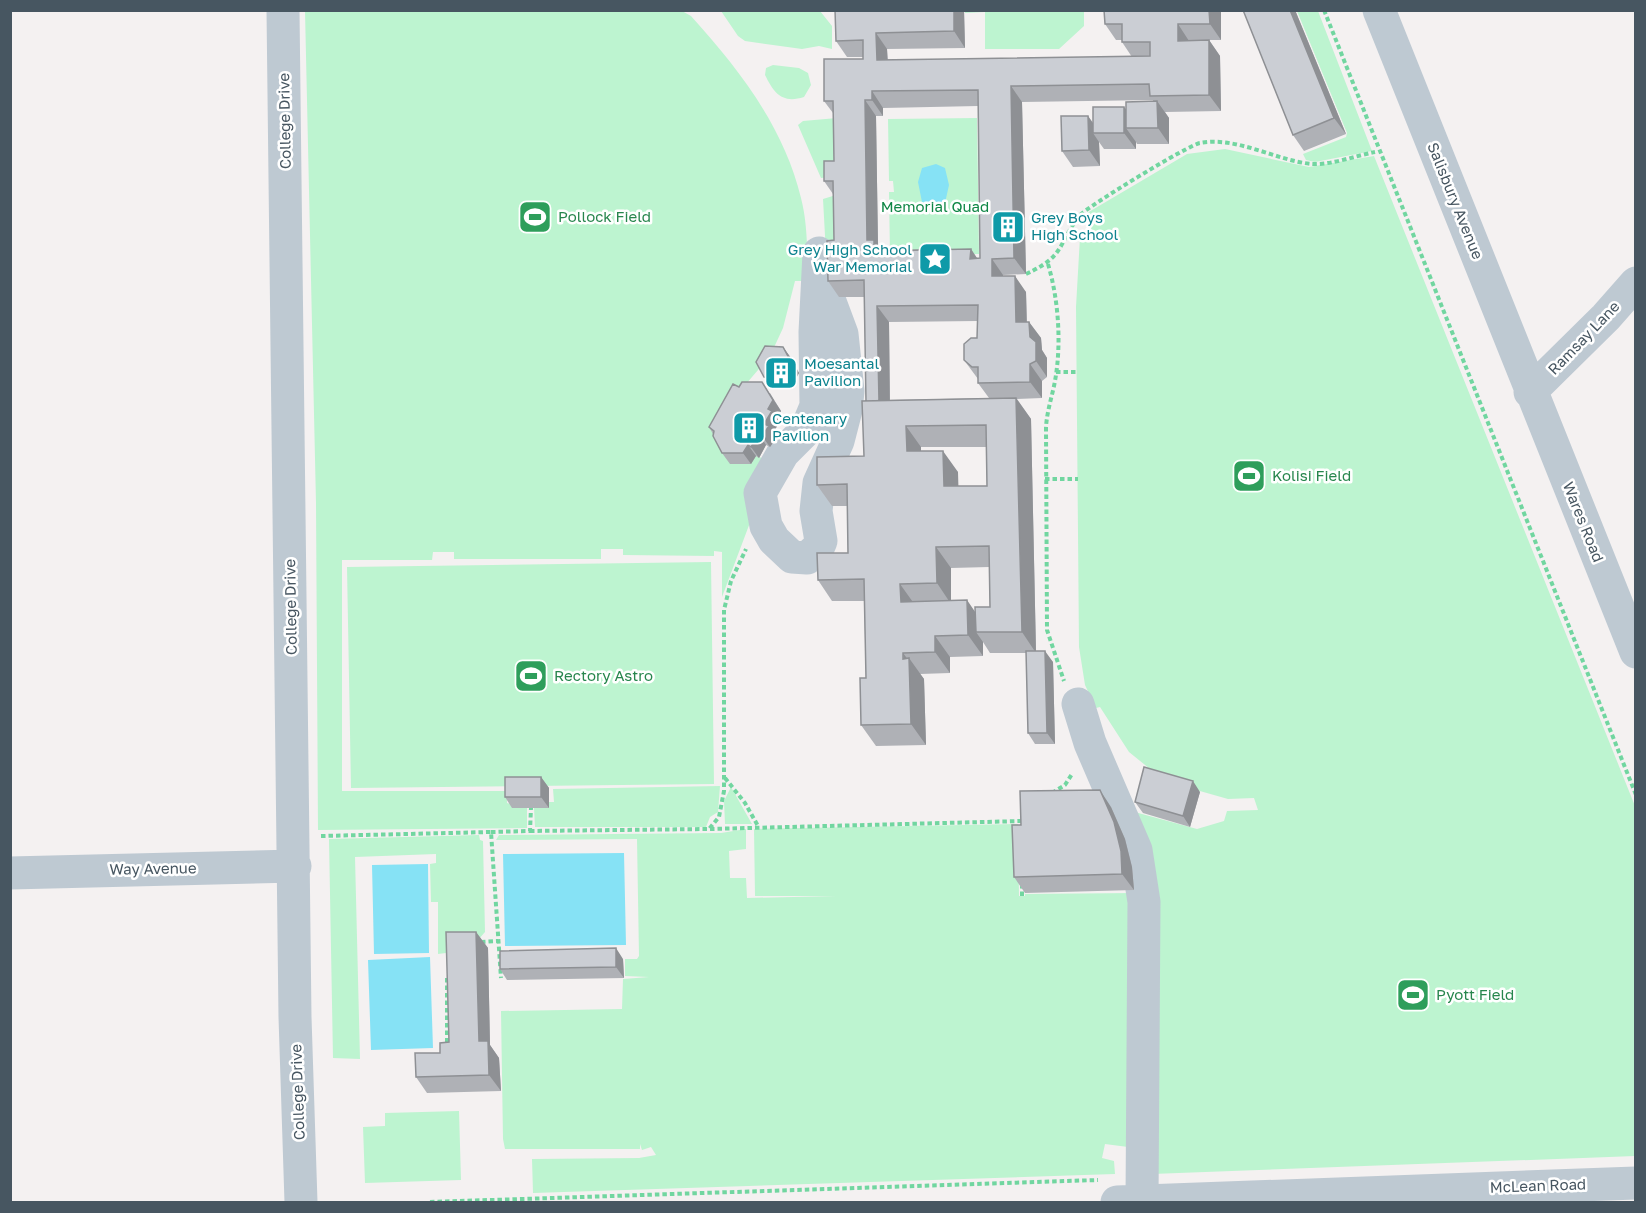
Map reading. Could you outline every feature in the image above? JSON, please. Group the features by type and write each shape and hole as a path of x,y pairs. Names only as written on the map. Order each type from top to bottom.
{"street":[{"name":"College Drive","path":"283,10 301,1203"},
{"name":"Salisbury Avenue","path":"1379,10 1530,392"},
{"path":"819,253 826,291 842,334 848,391 846,411 838,441 819,483 816,511 820,533 818,548 807,558 792,557 774,540 761,510 760,493 766,479 783,453 806,430 816,406 815,332 819,253"},
{"name":"Ramsay Lane","path":"1530,392 1606,317 1635,283"},
{"name":"Wares Road","path":"1530,392 1635,652"},
{"path":"1078,704 1090,743 1136,850 1144,902 1134,1194"},
{"name":"Way Avenue","path":"10,873 295,866"},
{"name":"McLean Road","path":"1134,1194 1635,1183"}],"path":[{"path":"1324,10 1635,795"},
{"path":"1026,274 1048,264 1063,245 1080,214 1188,146 1216,142 1249,147 1315,164 1375,153"},
{"path":"1047,630 1045,479 1047,406 1056,372 1056,304 1048,264"},
{"path":"1056,372 1076,372"},
{"path":"1045,479 1078,479"},
{"path":"709,829 719,817 724,777 724,609 731,581 761,510"},
{"path":"724,777 745,803 758,826"},
{"path":"530,831 531,808"},
{"path":"317,836 1022,821 1022,831"},
{"path":"491,832 501,978"},
{"path":"1022,874 1022,896"},
{"path":"479,942 498,940"},
{"path":"447,977 447,1054"},
{"path":"430,1203 1134,1194"}],"green space":[{"path":"305,11 682,11 691,16 709,36 758,100 783,147 801,198 806,229 808,281 795,281 783,328 770,356 740,391 756,456 768,460 754,512 722,597 722,552 714,551 714,556 623,555 623,549 601,549 601,559 454,559 454,552 433,552 432,560 342,560 342,791 507,791 507,803 527,808 527,828 318,830 316,503"},
{"path":"721,11 820,11 832,26 832,49 819,46 802,49 745,41 738,36"},
{"path":"965,11 1084,11 1084,26 1059,49 985,49 985,12 965,13"},
{"path":"1297,11 1318,11 1372,151 1315,162 1306,160 1303,154 1346,137 1347,133"},
{"path":"773,65 799,68 808,73 811,85 804,97 784,98 775,92 765,75 766,68"},
{"path":"837,118 838,176 821,178 798,125 803,121"},
{"name":"Memorial Quad","path":"977,118 979,254 890,255 889,192 894,192 893,181 889,181 888,119"},
{"path":"1225,149 1309,167 1374,156 1635,806 1635,1156 1152,1174 1131,811 1197,829 1224,821 1227,811 1258,810 1254,798 1228,799 1147,776 1150,769 1129,752 1100,707 1096,708 1085,685 1079,647 1076,307 1080,237 1093,236 1093,233 1086,234 1087,213 1187,154"},
{"path":"836,195 840,257 826,254 823,199"},
{"name":"Rectory Astro","path":"711,562 714,784 351,788 347,567"},
{"path":"720,786 718,812 710,817 706,827 535,827 534,808 549,808 549,802 554,802 553,789"},
{"path":"731,787 752,824 725,824 724,801"},
{"path":"1018,824 1019,896 1025,896 1025,894 1135,893 1128,1147 1105,1144 1102,1158 1114,1161 1115,1174 533,1193 532,1159 639,1158 656,1155 651,1147 642,1150 640,1144 640,1149 505,1149 503,1139 501,1011 622,1009 623,979 649,977 625,976 625,959 637,959 639,956 637,839 496,840 499,835 721,833 746,829 746,849 729,851 730,878 746,878 747,898 836,896 755,896 754,829"},
{"path":"479,835 480,840 483,841 485,932 478,940 448,950 446,953 438,954 438,902 431,902 430,864 436,863 436,854 355,857 360,1059 333,1058 329,839"},
{"path":"459,1111 461,1180 365,1183 363,1127 385,1126 385,1113"}],"water":[{"path":"936,164 945,168 949,185 945,203 936,207 922,202 918,182 922,168"},
{"path":"624,853 626,945 505,946 503,854"},
{"path":"428,864 429,953 374,954 372,865"},
{"path":"430,957 433,1048 371,1050 368,960"}],"building":[{"name":"Grey Boys High School","path":"835,10 954,10 954,31 876,33 877,60 1150,56 1150,42 1122,42 1122,24 1105,24 1104,10 1209,10 1210,24 1178,24 1178,41 1209,40 1209,95 1150,96 1149,84 1011,86 1014,258 992,259 992,276 1015,276 1016,322 1029,322 1030,337 1036,342 1036,361 1030,364 1030,382 978,383 978,367 972,367 964,360 964,344 971,338 977,338 978,305 877,306 879,401 866,401 864,280 828,281 827,241 834,240 833,181 824,181 824,161 834,161 833,101 824,101 824,59 863,59 863,40 836,41","holes":["978,90 980,258 970,259 971,249 874,251 874,240 867,240 865,100 872,100 872,91"]},
{"path":"1243,10 1290,10 1334,118 1293,135"},
{"path":"1157,101 1158,128 1126,128 1126,102"},
{"path":"1093,107 1124,107 1124,133 1093,133"},
{"path":"1061,116 1088,116 1089,150 1062,151"},
{"path":"765,346 783,347 791,362 782,378 764,377 756,362"},
{"name":"Centenary Pavilion","path":"742,382 762,382 773,400 768,409 772,411 764,424 769,426 762,436 759,434 751,447 748,445 743,453 722,453 713,436 714,431 709,427 733,384 739,387"},
{"path":"1016,398 1022,632 976,632 975,607 990,607 989,546 936,547 937,583 900,584 901,602 967,600 968,635 935,636 935,652 903,653 903,659 909,658 911,724 861,725 860,678 866,678 864,579 818,580 817,553 848,553 847,484 817,485 817,457 864,456 862,401","holes":["986,425 987,486 944,486 943,451 907,451 906,426"]},
{"path":"1026,651 1045,651 1047,733 1028,733"},
{"path":"1144,767 1193,781 1183,816 1135,802"},
{"path":"505,777 541,777 541,797 505,797"},
{"path":"1100,790 1114,822 1121,851 1122,874 1014,877 1012,825 1021,825 1020,791"},
{"path":"446,932 476,932 479,1041 488,1041 489,1075 416,1077 415,1053 440,1053 440,1043 449,1042"},
{"path":"616,948 616,967 500,969 500,951"}],"place":[{"name":"Pollock Field","path":"535,217"},
{"name":"Grey Boys High School","path":"1008,227"},
{"name":"Grey High School War Memorial","path":"935,259"},
{"name":"Moesantal Pavilion","path":"781,373"},
{"name":"Centenary Pavilion","path":"749,428"},
{"name":"Kolisi Field","path":"1249,476"},
{"name":"Rectory Astro","path":"531,676"},
{"name":"Pyott Field","path":"1413,995"}]}
